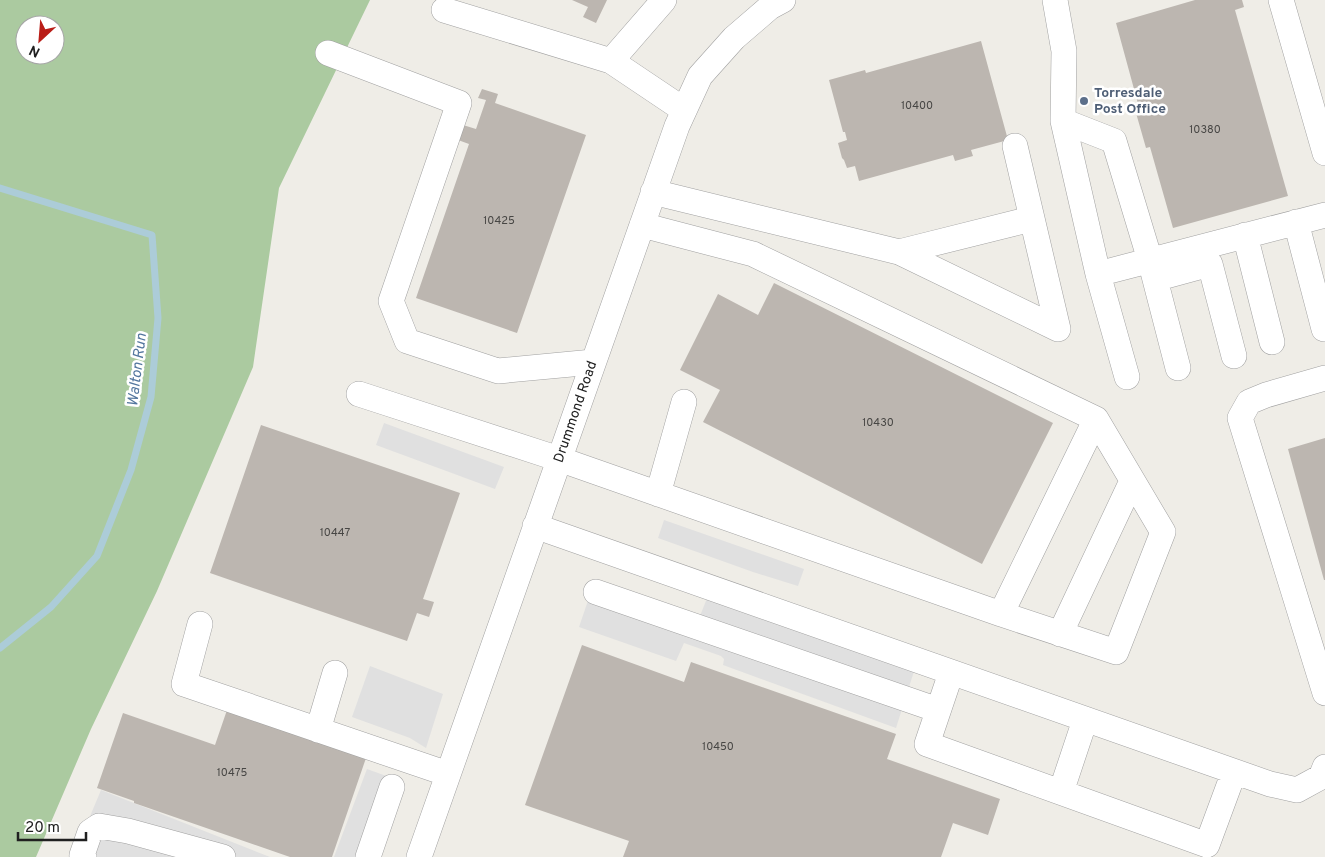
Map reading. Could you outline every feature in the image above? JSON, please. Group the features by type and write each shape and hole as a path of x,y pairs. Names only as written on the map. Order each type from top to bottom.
{"street":[{"path":"612,61 664,0"},
{"name":"Drummond Road","path":"419,857 677,126 700,76 734,38 770,7 782,0"},
{"path":"1057,0 1064,51 1063,121 1098,274 1127,378"},
{"path":"1281,0 1325,152"},
{"path":"444,10 612,61 684,110"},
{"path":"328,53 459,103 391,301 406,341 498,371 593,362"},
{"path":"1063,121 1114,140 1178,368"},
{"path":"654,192 899,252 1058,328 1015,146"},
{"path":"1152,270 1245,236 1325,215"},
{"path":"899,252 1031,220"},
{"path":"1296,222 1324,329"},
{"path":"359,394 559,459 1001,614 1116,652 1163,532 1096,419 753,254 642,225"},
{"path":"1245,236 1272,342"},
{"path":"1098,274 1210,264 1234,356"},
{"path":"1325,378 1266,395 1249,402 1240,418 1325,693"},
{"path":"658,494 684,402"},
{"path":"1001,614 1096,419"},
{"path":"1060,634 1132,481"},
{"path":"535,526 1270,784 1297,790 1321,778 1325,767"},
{"path":"596,592 938,710"},
{"path":"711,631 725,593"},
{"path":"200,624 184,684 448,774"},
{"path":"951,672 927,744 1207,845 1234,772"},
{"path":"318,730 336,673"},
{"path":"1061,792 1085,720"},
{"path":"368,857 392,786"},
{"path":"84,857 82,855 90,832 98,826 128,831 223,857"}],"green space":[{"path":"0,0 370,0 279,188 253,367 157,591 91,729 36,857 0,857"}],"shaded area":[{"path":"384,423 504,467 495,489 376,445"},
{"path":"664,520 804,569 798,586 658,538"},
{"path":"594,583 700,616 709,593 916,665 896,728 723,665 724,659 721,656 684,643 676,661 579,627"},
{"path":"370,666 443,694 426,748 410,738 352,717"},
{"path":"367,769 403,782 377,857 334,857"},
{"path":"101,790 270,857 73,857"}],"building":[{"path":"572,0 607,0 596,23 583,17 588,7"},
{"path":"1195,0 1242,0 1244,7 1235,10 1288,196 1173,228 1150,147 1146,148 1136,113 1140,111 1116,23"},
{"path":"981,41 1008,140 971,150 973,156 955,161 953,155 859,181 855,166 847,168 842,158 838,143 847,140 845,132 843,132 829,80 865,70 866,73"},
{"path":"482,89 498,94 495,103 586,135 517,333 416,298 469,144 458,140 463,125 476,129 486,100 478,98"},
{"path":"774,283 1053,423 982,564 703,422 720,390 680,370 718,294 758,315"},
{"path":"261,425 460,493 423,599 434,602 429,617 417,613 407,641 210,573"},
{"path":"1325,438 1325,580 1324,580 1288,449"},
{"path":"582,645 684,682 691,662 896,734 887,759 1000,799 988,835 953,823 941,857 623,857 629,841 525,805"},
{"path":"227,710 366,758 332,857 290,857 134,803 134,801 97,788 123,713 215,745"}],"waterway":[{"name":"Walton Run","path":"0,188 152,235 158,318 151,397 131,470 97,556 51,607 0,648"}],"place":[{"name":"Torresdale Post Office","path":"1084,101"}]}
